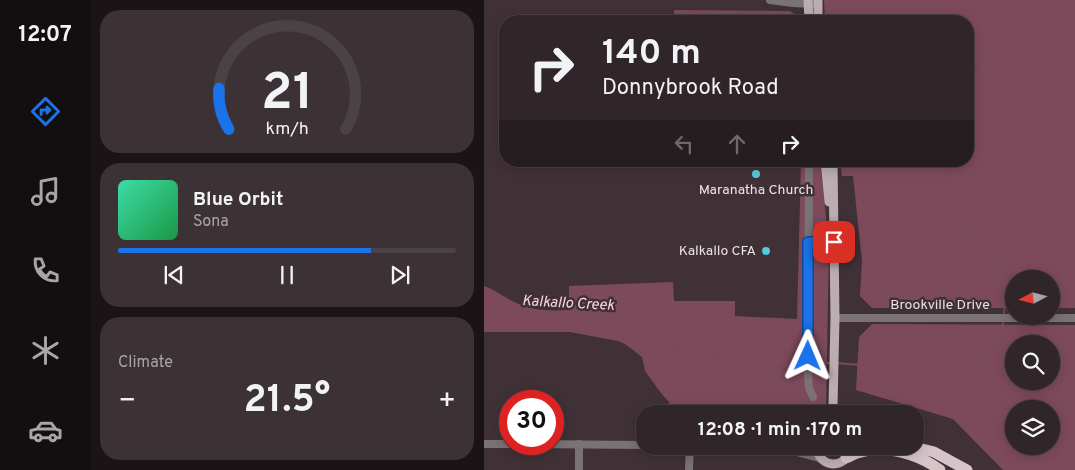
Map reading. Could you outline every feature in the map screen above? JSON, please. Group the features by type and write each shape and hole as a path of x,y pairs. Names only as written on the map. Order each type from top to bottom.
{"highway":[{"path":"845,459 868,450 893,451 919,458 940,470"},
{"path":"924,450 934,452 966,470"}],"main road":[{"path":"810,15 813,1"},
{"path":"813,1 816,15"},
{"path":"826,167 834,239"},
{"path":"832,405 835,318 833,167"},
{"path":"818,455 827,470"},
{"path":"842,470 848,455"},
{"path":"820,458 835,464 845,459"}],"street":[{"path":"770,0 793,3 813,1"},
{"path":"809,167 808,382 813,397"},
{"path":"808,242 834,239"},
{"name":"Brookville Drive","path":"835,318 1075,318"},
{"path":"484,444 499,444"},
{"path":"564,444 636,445"},
{"path":"579,444 579,470"},
{"path":"690,455 690,470"},
{"path":"808,455 820,458"}],"shaded area":[{"path":"824,0 1075,0 1075,308 1060,308 1060,270 1005,270 1005,308 872,308 860,296 862,261 853,176 842,176 841,167 974,167 974,15 825,15"},
{"path":"674,10 790,11 796,15 674,15"},
{"path":"801,167 821,167 829,245 826,405 669,405 669,402 645,371 642,357 618,341 570,332 484,332 484,286 526,307 540,310 569,310 569,286 673,282 674,301 735,301 735,316 797,319"},
{"path":"872,324 1075,325 1075,470 1003,470 953,419 924,410 924,405 906,405 856,390 859,337"}],"waterway":[{"name":"Kalkallo Creek","path":"974,72 991,52 1001,25 1005,0"},
{"name":"Kalkallo Creek","path":"947,167 946,181 954,214 972,243 997,257 1008,275 1004,313"},
{"name":"Kalkallo Creek","path":"484,308 510,313 575,314 622,318 645,328 680,349 700,350 721,359 774,368 792,368 806,363"},
{"name":"Kalkallo Creek","path":"836,363 874,365 922,377 962,371 980,365 985,361 993,348 1003,323"},
{"name":"Kalkallo Creek","path":"811,363 831,363"}],"place":[{"name":"Maranatha Church","path":"756,174"},
{"name":"Kalkallo CFA","path":"766,251"}],"route":[{"path":"808,356 808,242 834,242"}]}
